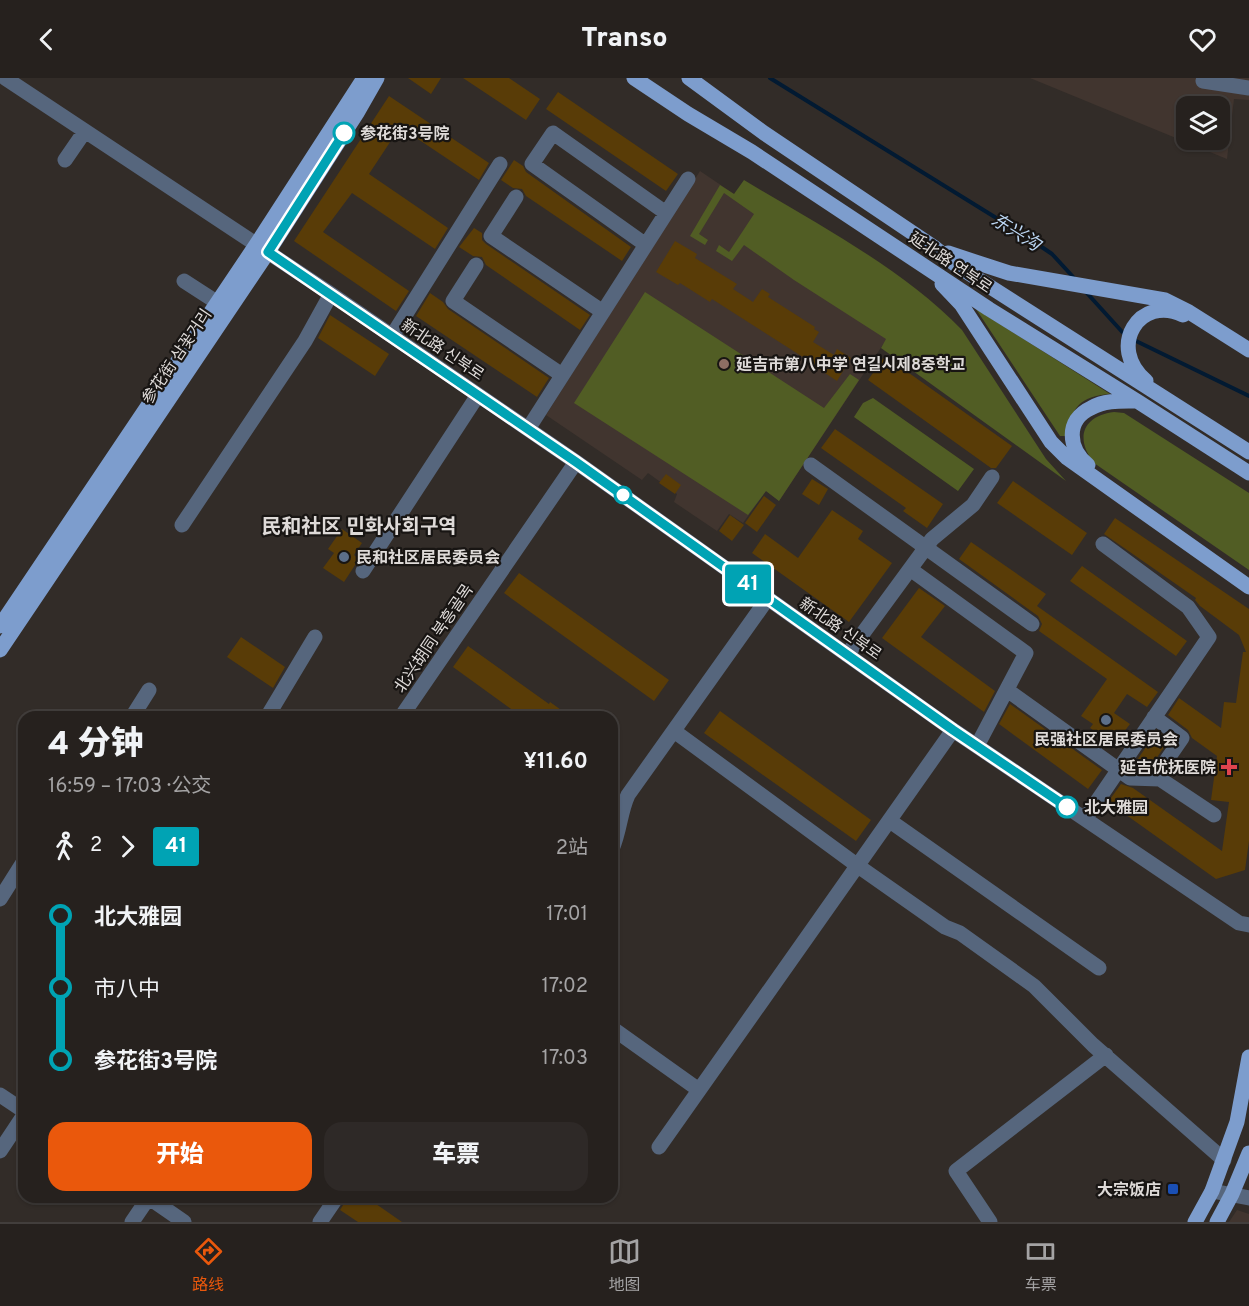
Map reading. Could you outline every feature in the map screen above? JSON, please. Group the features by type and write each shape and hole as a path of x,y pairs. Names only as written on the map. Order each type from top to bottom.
{"main road":[{"name":"参花街 삼꽃거리","path":"0,627 218,303 262,249 364,78"},
{"name":"参花街 삼꽃거리","path":"0,650 262,249 357,113 377,78"},
{"name":"延北路 연북로","path":"634,78 924,264 989,309 1245,471"},
{"name":"延北路 연북로","path":"689,78 764,133 936,248 956,265 1249,452"},
{"path":"936,248 996,270 1153,297 1176,304 1249,350"},
{"path":"924,264 961,304 1051,442 1067,458 1249,587"},
{"path":"1170,403 1141,376 1129,358 1130,334 1138,321 1147,315 1163,310 1180,314 1249,357"},
{"path":"1137,401 1114,401 1100,404 1082,413 1072,434 1075,452 1090,467 1249,580"},
{"path":"1195,1222 1212,1191 1237,1122 1249,1057"},
{"path":"1217,1222 1232,1194 1249,1152"}],"street":[{"name":"新北路 신북로","path":"5,78 331,294 576,462 953,730 1239,923 1249,926"},
{"path":"1203,81 1249,88"},
{"path":"65,160 85,131"},
{"path":"646,245 532,165 553,133 666,213"},
{"path":"392,336 500,164"},
{"path":"528,429 688,179"},
{"path":"516,197 491,236 603,312"},
{"path":"476,265 453,301 562,375"},
{"path":"184,281 218,303"},
{"path":"182,525 305,342 331,294"},
{"path":"363,571 478,395"},
{"name":"北兴胡同 북흥골목","path":"405,711 576,462"},
{"path":"811,465 1026,653 977,746"},
{"path":"847,655 932,540 973,505 992,477"},
{"path":"1084,819 1209,637 1184,603 1103,544"},
{"path":"918,558 1032,624"},
{"path":"618,833 622,808 628,795 768,598"},
{"path":"271,711 315,637"},
{"path":"136,711 149,690"},
{"path":"1006,690 1130,778 1155,777 1167,782 1214,815"},
{"path":"1154,717 1182,738 1155,777"},
{"path":"659,1147 953,730"},
{"path":"674,731 858,866 945,927 960,933 1034,986 1094,1045 1224,1160"},
{"path":"890,821 1099,968"},
{"path":"0,899 18,870"},
{"path":"618,1032 699,1090"},
{"path":"990,1222 956,1171 1106,1054"},
{"path":"0,1095 18,1108"},
{"path":"0,1151 18,1122"},
{"path":"1212,1191 1249,1198"},
{"path":"132,1222 145,1203"},
{"path":"157,1203 184,1222"},
{"path":"320,1222 334,1203"}],"shaded area":[{"path":"1030,78 1249,78 1249,100 1234,99 1230,133 1230,96 1176,96 1176,138"},
{"path":"1205,150 1228,150 1227,159"},
{"name":"延吉市第八中学 연길시제8중학교","path":"700,171 906,310 779,501 766,491 743,523 729,514 717,531 674,502 677,494 648,473 642,480 546,415"},
{"path":"1237,1210 1249,1214 1249,1222 1229,1222"}],"green space":[{"path":"744,180 858,248 913,286 938,307 962,330 1046,459 1066,481 881,348 886,339 744,245 732,261 716,251 719,245 729,252 754,214 724,193 699,234 708,240 705,245 690,236 720,185 734,194"},
{"path":"645,292 824,408 850,374 859,380 779,501 766,491 748,515 574,403"},
{"path":"976,309 1110,394 1091,397 1079,405 1071,418 1066,436 1060,436"},
{"path":"873,398 974,469 958,491 854,417 863,403"},
{"path":"1114,412 1124,413 1249,493 1249,570 1094,463 1085,445 1085,430 1095,418"}],"building":[{"path":"408,78 441,78 431,94"},
{"path":"463,78 509,78 540,99 526,120"},
{"path":"558,92 678,174 666,191 546,109"},
{"path":"389,96 489,163 479,180 400,127 369,174 448,228 435,249 352,193 323,232 409,291 396,311 294,241"},
{"path":"514,160 523,166 526,172 631,247 622,261 526,196 522,189 513,188 501,180"},
{"path":"474,228 482,233 482,240 486,244 590,315 580,330 486,265 482,257 473,256 459,247"},
{"path":"675,241 697,254 695,258 737,284 733,289 753,302 762,289 770,294 768,297 815,327 814,329 819,332 813,342 834,355 837,349 851,358 837,381 712,299 710,302 680,283 678,285 656,272"},
{"path":"430,293 443,302 448,309 549,378 537,397 416,316"},
{"path":"330,315 389,354 375,376 318,338"},
{"path":"885,356 1012,446 996,468 991,468 868,380"},
{"path":"835,429 943,504 927,528 903,511 906,508 821,448"},
{"path":"666,474 681,485 675,494 659,483"},
{"path":"812,479 828,489 819,505 802,494"},
{"path":"1013,481 1087,533 1072,555 997,503"},
{"path":"764,496 776,505 757,532 745,523"},
{"path":"832,510 863,531 858,539 892,563 849,622 752,553 765,534 798,558"},
{"path":"730,515 744,525 732,541 719,531"},
{"path":"1115,518 1249,609 1249,841 1245,870 1216,879 1108,802 1121,784 1133,788 1222,851 1229,802 1211,800 1217,756 1192,738 1188,730 1168,715 1179,698 1221,728 1224,702 1236,703 1243,652 1246,652 1239,635 1200,606 1196,598 1104,534"},
{"name":"民和社区居民委员会","path":"342,529 362,543 354,555 359,559 344,582 323,568 334,553 328,549"},
{"path":"971,542 1046,594 1037,606 1158,692 1147,707 1127,694 1114,713 1130,724 1114,745 1090,728 1093,724 1081,716 1107,679 1039,631 1042,624 1038,616 959,559"},
{"path":"1082,566 1187,641 1176,656 1070,581"},
{"path":"519,573 669,680 654,701 504,593"},
{"path":"919,588 945,606 921,637 995,691 984,712 882,638"},
{"path":"241,637 285,667 273,688 227,657"},
{"path":"468,646 549,704 550,702 563,711 514,711 453,667"},
{"path":"1010,704 1102,770 1088,789 999,724"},
{"path":"720,711 871,820 856,841 704,733"},
{"path":"1157,731 1169,740 1149,769 1143,769 1135,763"},
{"path":"344,1203 375,1203 402,1222 358,1222 340,1210"}],"waterway":[{"name":"东兴沟","path":"770,78 1027,237 1052,254 1075,279"},
{"name":"东兴沟","path":"1086,292 1125,335"},
{"name":"东兴沟","path":"1134,340 1249,396"}],"bus line":[{"name":"41","path":"344,133 268,252 576,462 953,730 1067,807"}],"place":[{"name":"参花街3号院","path":"344,133"},
{"name":"延吉市第八中学 연길시제8중학교","path":"724,364"},
{"name":"民和社区居民委员会","path":"344,557"},
{"name":"民强社区居民委员会","path":"1106,720"},
{"name":"延吉优抚医院","path":"1229,767"},
{"name":"北大雅园","path":"1067,807"},
{"name":"大宗饭店","path":"1173,1189"}],"district":[{"name":"民和社区 민화사회구역","path":"359,526"}]}
